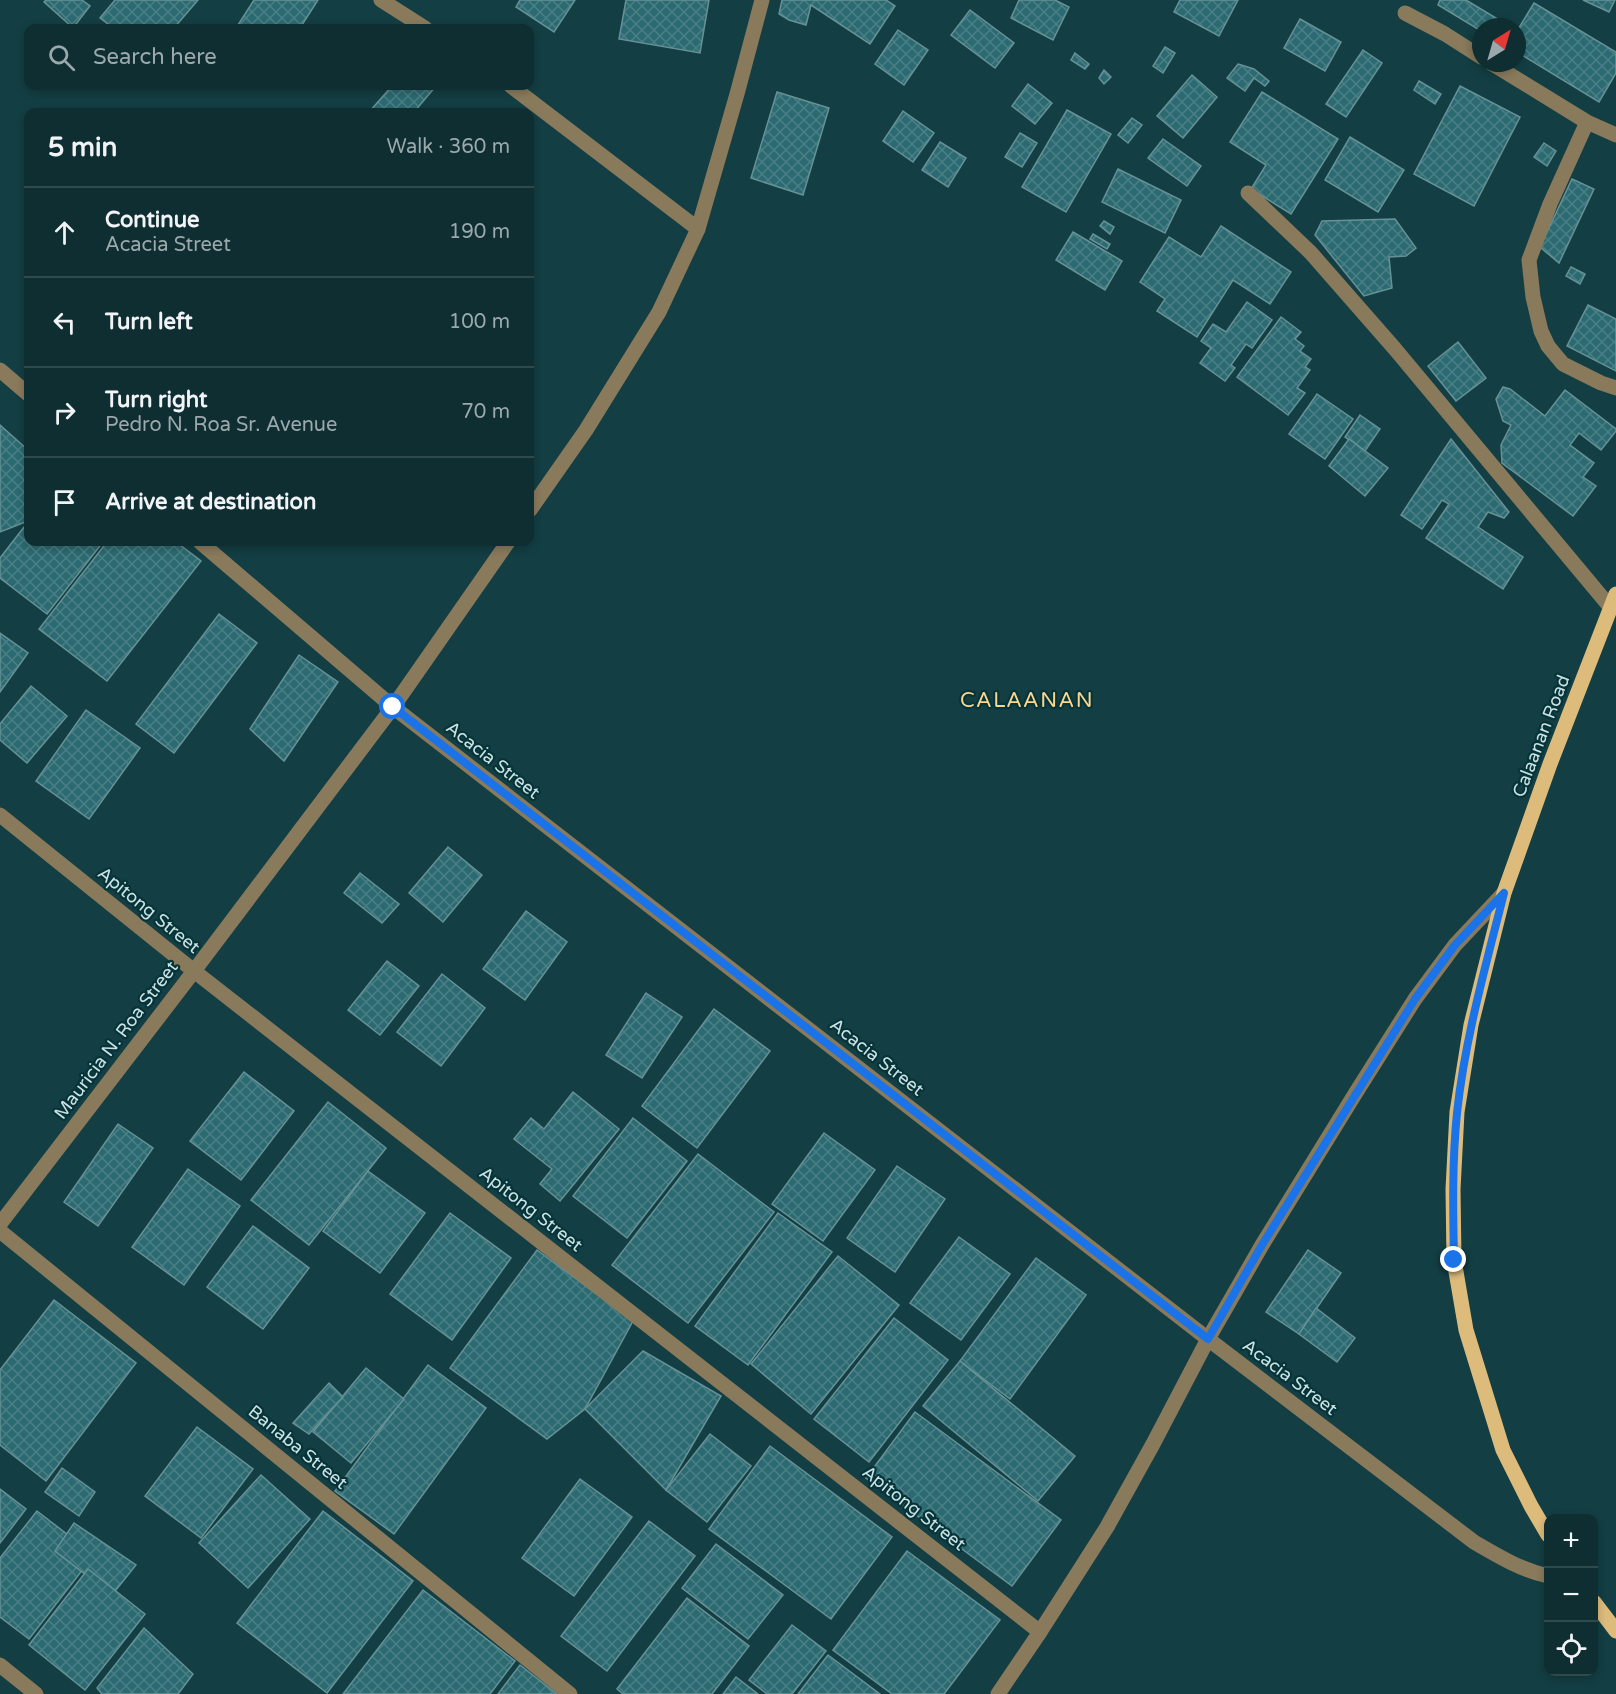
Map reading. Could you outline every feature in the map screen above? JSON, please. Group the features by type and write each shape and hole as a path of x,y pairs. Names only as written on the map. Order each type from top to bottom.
{"main road":[{"name":"Calaanan Road","path":"1544,1528 1503,1450 1466,1330 1454,1260 1453,1189 1457,1112 1471,1025 1504,893 1550,764 1613,601"},
{"path":"1598,1608 1616,1631"}],"street":[{"path":"381,0 419,24"},
{"path":"534,504 586,430 659,312 698,229 762,0"},
{"path":"1405,13 1472,51"},
{"path":"1506,72 1587,122 1616,135"},
{"path":"516,90 698,229"},
{"path":"1587,122 1550,204 1529,260 1533,297 1540,331 1548,346 1563,364 1616,388"},
{"path":"1248,193 1311,253 1613,601"},
{"path":"0,370 24,391"},
{"name":"Acacia Street","path":"205,546 393,707 1208,1339 1474,1542 1502,1558 1544,1575"},
{"name":"Mauricia N. Roa Street","path":"0,1224 393,707 505,546"},
{"name":"Apitong Street","path":"0,815 194,971 1040,1632"},
{"path":"998,1694 1107,1527 1208,1339 1275,1225 1415,999 1455,945 1504,893"},
{"name":"Banaba Street","path":"0,1231 570,1694"},
{"path":"0,1665 36,1694"}],"building":[{"path":"46,0 82,0 90,6 76,24 69,24 44,2"},
{"path":"115,0 198,0 177,24 108,24 100,18"},
{"path":"254,0 318,0 303,24 239,24"},
{"path":"520,0 575,0 554,32 516,7"},
{"path":"626,0 709,0 700,53 619,39"},
{"path":"782,0 886,0 895,6 870,44 811,5 806,25 789,20 779,14"},
{"path":"1019,0 1055,0 1069,7 1053,40 1011,18"},
{"path":"1180,0 1238,0 1219,36 1174,12"},
{"path":"1440,0 1466,0 1496,18 1472,18 1472,26 1438,5"},
{"path":"1583,0 1615,0 1609,12"},
{"path":"1534,3 1616,52 1616,73 1599,102 1526,57 1525,18"},
{"path":"970,10 1014,43 995,68 951,35"},
{"path":"1300,19 1341,42 1325,71 1284,48"},
{"path":"898,30 928,50 904,85 875,64"},
{"path":"1165,47 1175,53 1163,73 1153,66"},
{"path":"1363,50 1382,63 1346,117 1326,104"},
{"path":"1075,53 1089,64 1085,69 1071,60"},
{"path":"1238,64 1254,69 1269,81 1265,86 1254,78 1245,91 1227,78"},
{"path":"1104,70 1111,77 1104,84 1099,78"},
{"path":"1192,75 1217,97 1183,138 1157,116"},
{"path":"1419,81 1441,94 1435,104 1414,90"},
{"path":"1028,84 1052,103 1035,124 1012,106"},
{"path":"1460,86 1520,117 1474,206 1414,174"},
{"path":"388,90 433,90 417,108 373,108"},
{"path":"777,92 829,108 803,195 751,178"},
{"path":"1262,92 1338,139 1291,214 1251,189 1266,165 1230,142"},
{"path":"1067,110 1111,134 1066,212 1022,187"},
{"path":"903,111 934,133 913,162 883,141"},
{"path":"1132,118 1142,125 1128,143 1118,135"},
{"path":"1020,133 1037,143 1022,167 1005,157"},
{"path":"1350,137 1404,170 1378,212 1325,180"},
{"path":"1163,139 1201,166 1187,186 1148,158"},
{"path":"940,142 966,158 948,187 922,170"},
{"path":"1544,143 1556,151 1547,166 1534,157"},
{"path":"1118,169 1181,200 1165,233 1102,202"},
{"path":"1572,179 1594,189 1559,263 1540,247"},
{"path":"1395,219 1416,248 1406,256 1389,257 1392,288 1364,296 1315,235 1322,221"},
{"path":"1104,221 1114,227 1110,234 1100,226"},
{"path":"1221,226 1291,272 1270,304 1233,280 1197,337 1157,311 1165,299 1140,282 1169,237 1201,257"},
{"path":"1073,232 1122,261 1105,290 1056,260"},
{"path":"1093,234 1110,244 1107,249 1090,239"},
{"path":"1571,267 1585,274 1580,284 1566,276"},
{"path":"1247,302 1272,320 1252,348 1246,344 1231,365 1235,368 1225,381 1200,363 1211,348 1201,341 1213,324 1226,332"},
{"path":"1588,305 1616,319 1616,371 1567,346"},
{"path":"1281,317 1301,332 1295,339 1304,346 1300,351 1311,359 1305,367 1310,370 1297,388 1305,393 1288,415 1237,377"},
{"path":"1458,342 1486,378 1456,401 1428,366"},
{"path":"1503,387 1510,389 1545,416 1565,390 1616,429 1601,450 1579,433 1570,445 1594,463 1583,477 1596,486 1573,516 1502,463 1501,445 1511,425 1503,421 1496,399"},
{"path":"1317,394 1353,419 1325,459 1289,434"},
{"path":"1360,415 1380,429 1365,451 1345,437"},
{"path":"0,425 24,446 24,523 0,532"},
{"path":"1349,439 1388,468 1365,496 1329,466"},
{"path":"1451,439 1509,512 1504,518 1488,512 1478,527 1523,557 1503,589 1426,538 1449,504 1442,500 1422,529 1401,515"},
{"path":"24,527 24,546 100,546 47,614 0,578 0,558"},
{"path":"104,546 181,546 201,561 107,681 39,629"},
{"path":"219,614 257,643 174,753 136,724"},
{"path":"0,633 28,653 0,692"},
{"path":"299,655 338,682 284,761 250,729"},
{"path":"31,686 67,716 27,763 0,740 0,724"},
{"path":"86,710 140,748 89,819 36,781"},
{"path":"448,847 482,875 443,922 409,893"},
{"path":"360,873 399,904 382,923 344,893"},
{"path":"526,911 567,942 525,1000 483,969"},
{"path":"387,961 419,986 380,1035 348,1010"},
{"path":"442,974 485,1008 441,1066 397,1032"},
{"path":"646,993 682,1017 642,1078 606,1055"},
{"path":"714,1009 770,1051 697,1148 642,1106"},
{"path":"244,1072 294,1111 241,1180 190,1141"},
{"path":"573,1092 619,1129 560,1201 540,1184 552,1169 514,1139 531,1118 544,1129"},
{"path":"328,1102 386,1148 309,1245 251,1200"},
{"path":"633,1118 687,1161 627,1238 573,1196"},
{"path":"118,1124 153,1148 98,1226 64,1202"},
{"path":"824,1133 875,1170 823,1241 772,1204"},
{"path":"698,1154 774,1212 688,1323 612,1265"},
{"path":"897,1166 945,1199 895,1272 847,1238"},
{"path":"188,1169 240,1206 184,1285 132,1247"},
{"path":"368,1171 425,1213 380,1273 323,1231"},
{"path":"450,1213 511,1258 452,1340 390,1294"},
{"path":"778,1213 832,1252 748,1365 695,1326"},
{"path":"253,1226 309,1268 263,1329 207,1287"},
{"path":"959,1237 1010,1274 961,1340 910,1303"},
{"path":"537,1250 633,1321 585,1409 547,1439 450,1368"},
{"path":"1308,1250 1341,1273 1299,1334 1266,1312"},
{"path":"838,1256 899,1305 811,1414 751,1364"},
{"path":"1036,1258 1086,1295 1010,1399 960,1361"},
{"path":"54,1300 136,1363 46,1481 0,1445 0,1370"},
{"path":"1316,1308 1355,1338 1337,1362 1299,1334"},
{"path":"894,1318 948,1360 869,1462 814,1419"},
{"path":"643,1351 721,1396 666,1490 585,1409"},
{"path":"960,1361 1075,1456 1038,1501 923,1406"},
{"path":"428,1365 486,1408 394,1534 335,1491"},
{"path":"366,1368 404,1399 351,1463 313,1432"},
{"path":"329,1383 343,1397 309,1434 293,1423"},
{"path":"915,1412 1061,1520 1012,1586 866,1478"},
{"path":"197,1427 253,1469 201,1538 145,1496"},
{"path":"710,1434 751,1466 707,1522 666,1490"},
{"path":"770,1446 892,1537 831,1619 709,1529"},
{"path":"62,1468 95,1492 79,1516 45,1492"},
{"path":"261,1475 310,1519 248,1588 199,1543"},
{"path":"580,1479 632,1517 574,1596 522,1558"},
{"path":"0,1489 26,1509 0,1543"},
{"path":"37,1511 94,1555 29,1639 0,1617 0,1558"},
{"path":"323,1511 413,1581 327,1693 237,1623"},
{"path":"649,1521 695,1556 607,1671 561,1636"},
{"path":"74,1523 136,1565 112,1595 55,1551"},
{"path":"716,1544 783,1595 748,1639 682,1588"},
{"path":"907,1551 1000,1620 944,1694 892,1694 833,1650"},
{"path":"88,1569 145,1614 85,1690 29,1645"},
{"path":"423,1590 515,1661 490,1694 343,1694"},
{"path":"687,1598 749,1646 712,1694 623,1694 617,1689"},
{"path":"792,1625 826,1651 792,1694 767,1694 749,1680"},
{"path":"144,1628 193,1674 178,1694 102,1694 97,1688"},
{"path":"828,1655 880,1694 798,1694"},
{"path":"520,1665 557,1694 498,1694"},
{"path":"736,1677 758,1694 723,1694"}],"district":[{"name":"CALAANAN","path":"1027,700"}],"route":[{"path":"393,707 1208,1339 1262,1245 1415,999 1455,945 1504,893 1471,1025 1457,1112 1453,1189 1454,1260"}]}
